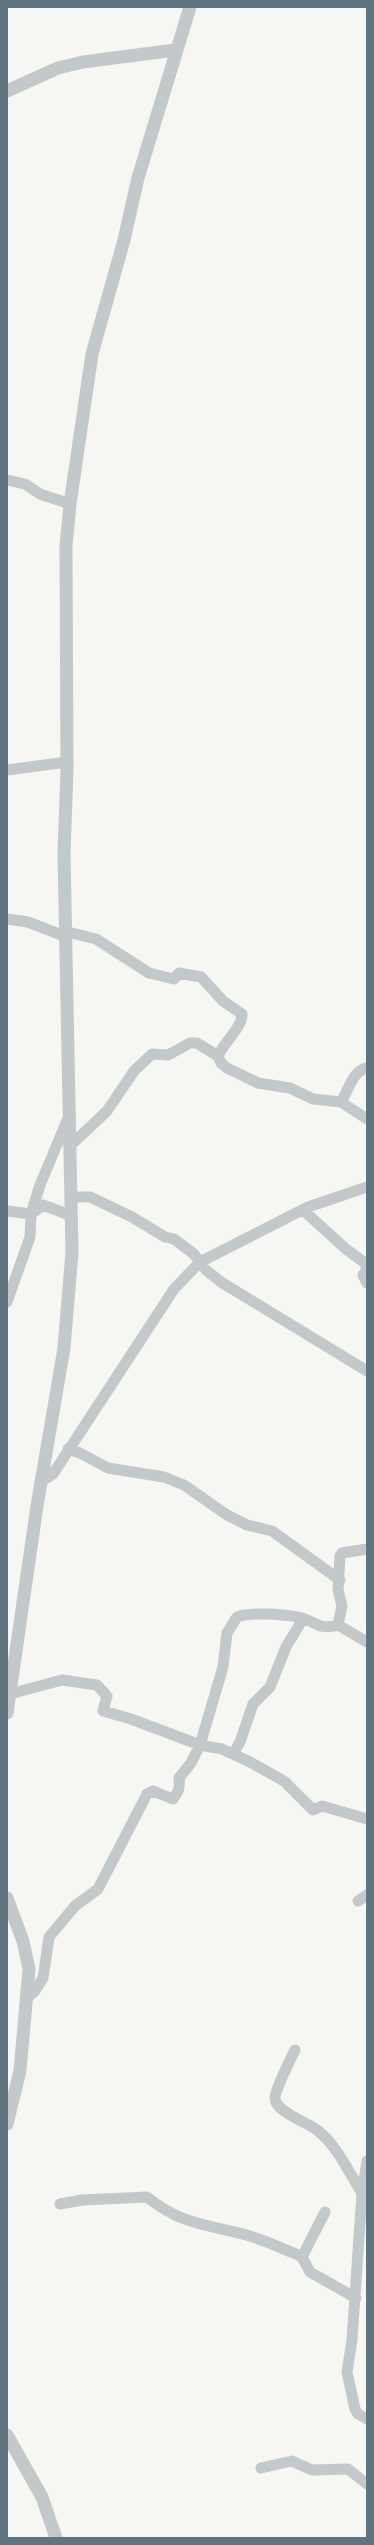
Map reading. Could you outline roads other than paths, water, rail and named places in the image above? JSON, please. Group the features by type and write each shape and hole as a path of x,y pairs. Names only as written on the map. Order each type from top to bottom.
{"street":[{"path":"7,1713 68,1310 72,1252 71,1145 64,933 64,813 67,762 66,546 70,504 92,354 124,240 138,178 175,50 190,7"},
{"path":"7,91 58,68 83,62 175,50"},
{"path":"7,480 25,484 40,494 70,504"},
{"path":"7,770 67,762"},
{"path":"7,918 28,922 64,933 96,939 149,973 162,975 170,979 174,979 179,973 203,979 223,1001 242,1014 242,1020 222,1046 218,1056"},
{"path":"71,1145 107,1110 134,1071 152,1054 168,1055 190,1043 197,1043 206,1046 218,1056 221,1063 227,1068 258,1083 290,1088 314,1100 341,1102 367,1119"},
{"path":"341,1102 355,1075 359,1070 367,1068"},
{"path":"7,1302 30,1237 31,1214 70,1115"},
{"path":"41,1482 53,1474 174,1289 200,1262 303,1210 367,1187"},
{"path":"72,1197 90,1196 116,1208 165,1237 174,1239 194,1254 200,1262 221,1282 367,1372"},
{"path":"7,1211 31,1214 43,1206 72,1216"},
{"path":"303,1210 365,1263 367,1269 363,1275 367,1283"},
{"path":"68,1449 80,1453 108,1468 164,1477 184,1485 228,1515 247,1525 272,1531 340,1580"},
{"path":"338,1624 342,1606 338,1590 342,1553 367,1549"},
{"path":"28,1997 34,1992 43,1978 49,1937 75,1906 98,1889 151,1790 173,1799 181,1787 179,1778 191,1763 200,1745 223,1668 227,1633 237,1617 267,1615 303,1619 326,1628 338,1624"},
{"path":"233,1754 240,1742 253,1704 270,1687 286,1647 303,1619"},
{"path":"338,1624 367,1642"},
{"path":"10,1694 62,1680 97,1685 107,1696 103,1711 131,1718 200,1745 233,1754 284,1781 312,1810 322,1806 367,1819"},
{"path":"7,1898 23,1941 29,1969 28,1997 20,2072 7,2124"},
{"path":"294,2050 275,2098 278,2107 284,2112 305,2121 328,2140 362,2193"},
{"path":"367,2161 362,2193 356,2298 347,2372 355,2409 358,2414 367,2419"},
{"path":"60,2204 82,2200 147,2197 166,2212 192,2223 265,2241 302,2257 310,2272 356,2298"},
{"path":"302,2257 325,2212"},
{"path":"7,2435 42,2497 56,2538"},
{"path":"261,2468 292,2461 312,2470 348,2469 367,2484"}]}
